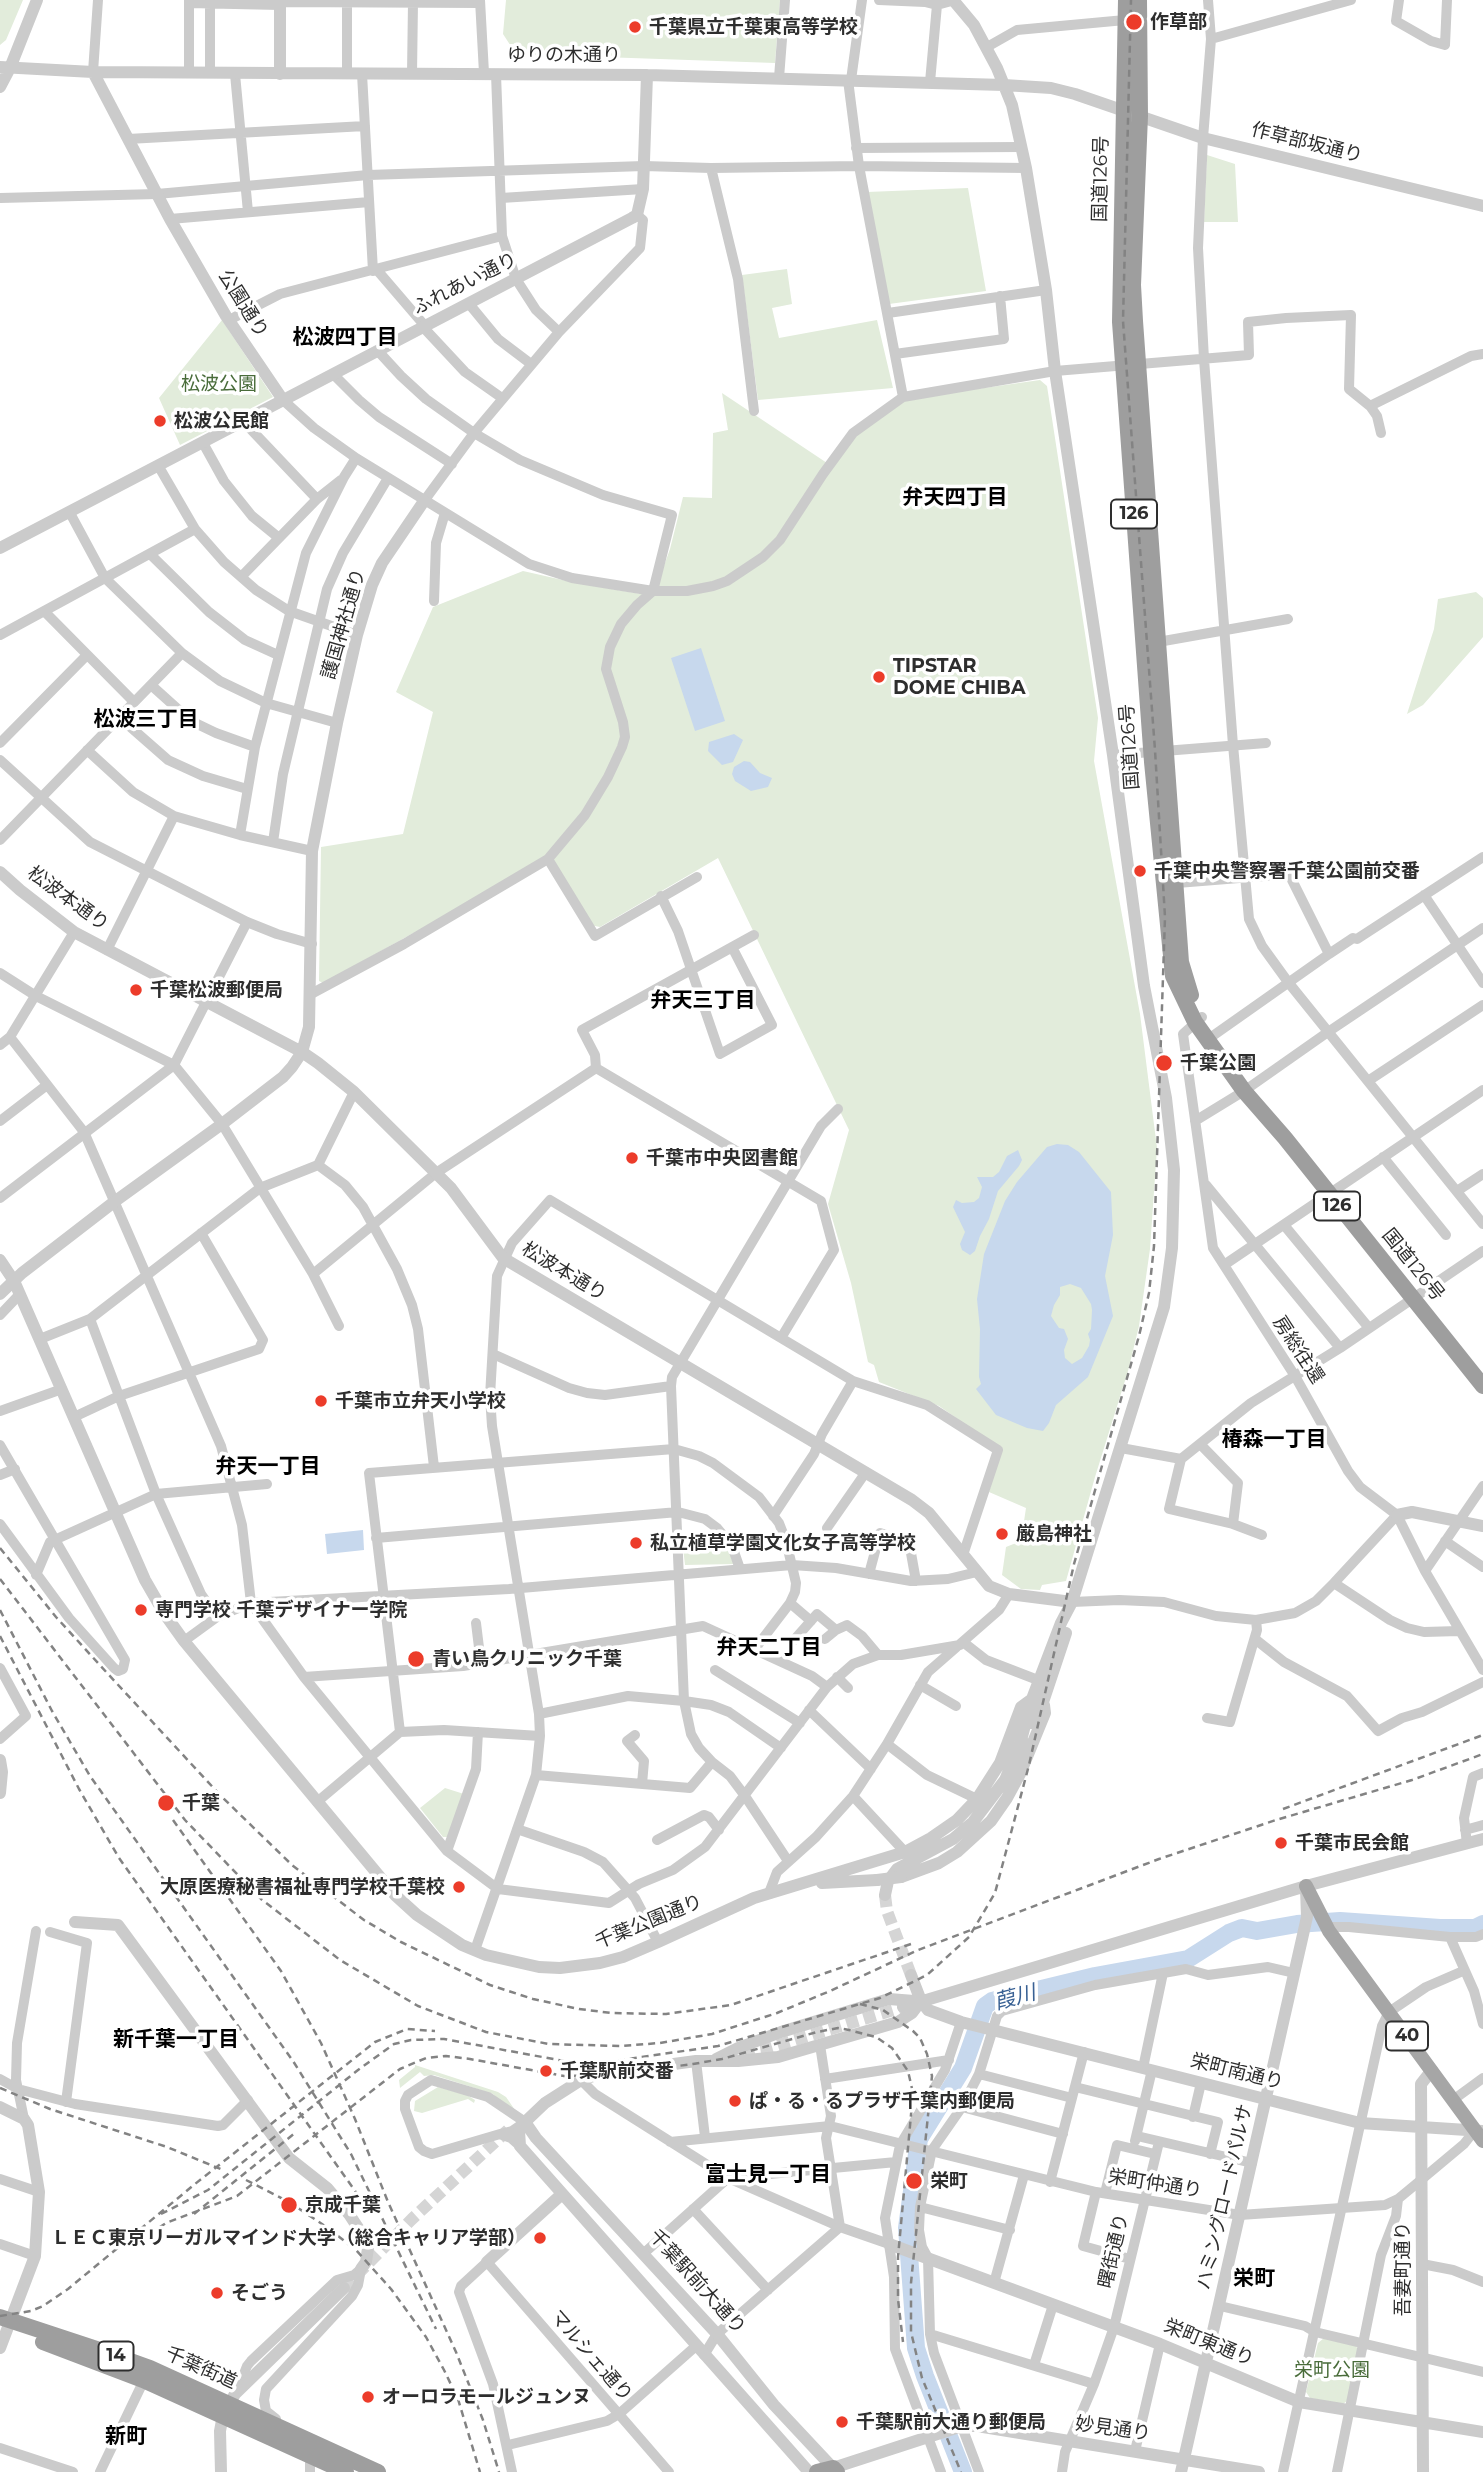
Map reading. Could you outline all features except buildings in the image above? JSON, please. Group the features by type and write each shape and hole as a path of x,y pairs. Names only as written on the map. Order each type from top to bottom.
{"highway":[{"name":"国道126号","path":"1126,0 1119,286 1130,365 1158,642 1158,750 1177,883 1181,962 1198,1020 1214,1035 1249,1088"},
{"name":"国道126号","path":"1139,0 1140,116 1130,365 1158,750 1170,964 1176,986 1198,1020 1285,1138 1417,1296 1483,1370"},
{"name":"国道126号","path":"1417,1296 1483,1386"},
{"name":"千葉街道","path":"4,2324 100,2350 226,2409 333,2451 378,2472"},
{"name":"千葉街道","path":"226,2409 310,2464 346,2472"}],"main road":[{"name":"40","path":"1306,1886 1322,1925 1480,2134"}],"street":[{"path":"0,86 5,67 37,0"},
{"path":"93,72 98,0"},
{"path":"779,78 785,0"},
{"path":"862,0 850,80 856,148 903,397 1055,371 1250,355 1248,322 1351,315 1349,389 1377,416 1381,433"},
{"path":"880,0 937,5 954,0 987,47 1012,105 1026,168 1046,289 1055,371 1113,755 1144,986 1166,1098 1174,1170 1172,1248 1164,1307 1072,1602 1061,1623 1044,1682 1020,1744 1004,1780 973,1822 953,1839 897,1869 888,1881 885,1895"},
{"path":"1208,0 1212,39 1203,138 1198,248 1233,745 1249,919 1262,946 1288,982 1483,1224"},
{"path":"1212,39 1351,0"},
{"path":"1399,0 1396,21 1431,41 1445,45 1447,0"},
{"path":"347,1 347,74"},
{"path":"189,73 189,2 480,1 501,171 502,236 516,279 536,310 559,332"},
{"path":"209,2 210,73"},
{"path":"280,2 280,74"},
{"path":"412,75 413,2"},
{"path":"930,82 937,5"},
{"path":"987,47 1017,30 1125,20"},
{"name":"ゆりの木通り","path":"5,67 93,72 646,75 930,82 1051,88 1124,111"},
{"name":"公園通り","path":"93,72 170,219 229,320 283,400 313,428 356,458 529,564 572,578 653,591 700,590 727,581 757,562 780,540 853,433 903,397"},
{"path":"235,74 248,212"},
{"path":"362,74 375,270 465,372 502,398"},
{"path":"637,215 643,189 646,75"},
{"name":"作草部坂通り","path":"1124,111 1203,138 1483,206"},
{"path":"128,139 365,126"},
{"path":"856,148 1020,147"},
{"path":"0,198 156,194 368,175 644,166 1026,168"},
{"path":"711,168 738,279 754,411"},
{"path":"501,198 643,189"},
{"path":"170,219 369,202"},
{"name":"ふれあい通り","path":"0,548 470,305 637,215"},
{"name":"護国神社通り","path":"302,1052 308,1034 311,994 313,851 337,723 357,635 372,585 382,563 474,433 559,332 640,248 643,220 637,215"},
{"path":"229,320 280,294 502,236"},
{"path":"888,313 1046,289"},
{"path":"895,354 1004,339 1000,296"},
{"path":"470,305 498,338 531,364"},
{"path":"311,994 404,944 548,859 585,815 608,777 625,737 607,669 608,656 621,624 653,591 672,514 603,495 520,460 474,433 426,399 377,351"},
{"path":"1370,407 1471,356 1483,354"},
{"path":"334,374 379,417 452,464"},
{"path":"243,421 317,499"},
{"path":"203,443 225,481 252,516 279,538"},
{"path":"240,835 255,747 306,554 356,458"},
{"path":"159,467 195,529 224,562 256,590 289,611 357,635"},
{"path":"241,577 317,499 344,477"},
{"path":"273,842 283,774 327,590 342,552 388,478"},
{"path":"70,513 105,578 182,653 220,681 266,703 337,723"},
{"path":"434,601 436,543 445,513"},
{"path":"0,635 195,529"},
{"path":"150,554 209,612 245,640 278,655"},
{"path":"44,611 134,702"},
{"path":"1158,642 1288,619"},
{"path":"0,840 182,653"},
{"path":"0,743 87,655"},
{"path":"151,685 191,721 255,747"},
{"path":"119,717 168,760 203,776 247,789"},
{"path":"1113,755 1266,743"},
{"path":"87,750 133,792 174,816 240,835 313,851"},
{"path":"0,760 90,842 247,922 312,944"},
{"path":"107,950 174,816"},
{"path":"1214,1035 1329,954 1357,939 1483,857"},
{"path":"548,859 594,936 697,877"},
{"name":"松波本通り","path":"0,872 74,932 302,1052 354,1092 451,1188 503,1258 818,1443 929,1513 989,1586 1009,1594 1072,1602"},
{"path":"1177,883 1289,874 1329,954"},
{"path":"1424,895 1483,983"},
{"path":"661,896 678,931 720,1054 772,1026 732,947"},
{"path":"0,1198 174,1065 247,922"},
{"path":"1195,1121 1249,1088 1483,929"},
{"path":"0,1045 10,1037 74,932"},
{"path":"596,1068 596,1055 582,1030 754,935"},
{"path":"0,973 36,996 174,1065 222,1124 313,1274 339,1326"},
{"path":"1368,1081 1483,1005"},
{"name":"房総往還","path":"1198,1020 1183,1034 1213,1248 1295,1376 1335,1450 1360,1487 1397,1515 1425,1571 1483,1670"},
{"path":"10,1037 84,1132 222,1446 244,1537 251,1603 304,1677 447,1851 498,1889 609,1903 689,1860 705,1847 719,1830 827,1687 853,1664 877,1655 901,1655 961,1643 986,1660 1044,1682"},
{"path":"0,1294 114,1202 283,1077 302,1052"},
{"path":"313,1274 436,1173 596,1068"},
{"path":"596,1068 821,1201 834,1250 781,1338"},
{"path":"0,1121 47,1085"},
{"path":"1224,1265 1483,1090"},
{"path":"40,1339 90,1319 260,1188 318,1165 354,1092"},
{"path":"788,1861 730,1776 712,1762 691,1734 684,1701 681,1574 671,1386 672,1377 680,1363 821,1126 838,1108"},
{"path":"1383,1157 1446,1235"},
{"path":"318,1165 345,1185 363,1207 412,1305 418,1329 434,1468"},
{"path":"1457,1191 1483,1174"},
{"path":"1205,1184 1340,1348"},
{"path":"475,1951 536,1775 540,1736 539,1714 507,1528 490,1396 497,1276 512,1242 550,1200 853,1381 927,1405 998,1450 963,1555"},
{"path":"1284,1224 1370,1328"},
{"path":"74,1417 119,1396 260,1349 263,1340 201,1233"},
{"path":"1262,1535 1233,1524 1169,1509 1181,1459 1251,1403 1340,1348 1483,1251"},
{"name":"千葉公園通り","path":"0,1260 14,1281 145,1580 164,1613 317,1802 395,1895 417,1915 445,1935 475,1951 517,1964 559,1968 623,1957 754,1898 801,1885"},
{"path":"0,1315 19,1295"},
{"path":"90,1319 156,1494 201,1594 217,1617"},
{"path":"493,1354 569,1388 587,1393 605,1395 671,1386"},
{"path":"773,1516 814,1454 853,1381"},
{"path":"0,1410 62,1389"},
{"path":"1200,1444 1238,1483 1233,1524"},
{"path":"0,1445 125,1660 123,1669 118,1671 114,1668 69,1618 0,1524"},
{"path":"1121,1448 1181,1459"},
{"path":"400,1732 369,1474 674,1449 713,1463 759,1497 773,1516 786,1541 796,1583 790,1603 754,1650"},
{"path":"0,1475 15,1469"},
{"path":"827,1528 866,1472"},
{"path":"36,1575 50,1542 156,1494 267,1483"},
{"path":"1425,1571 1483,1486"},
{"path":"376,1538 678,1512 698,1517 717,1528 732,1546 740,1569"},
{"path":"1072,1602 1164,1602 1216,1616 1256,1620 1295,1613 1316,1601 1397,1515 1412,1512 1483,1526"},
{"path":"869,1574 880,1533 909,1542 916,1581"},
{"path":"1446,1541 1483,1567"},
{"path":"184,1641 217,1617 251,1603 517,1588 792,1565 836,1568 916,1581 948,1579 977,1572"},
{"path":"1334,1583 1390,1620 1407,1628 1424,1632 1459,1631"},
{"path":"769,1893 777,1872 816,1837 853,1796 887,1744 928,1672 999,1610 1009,1594"},
{"path":"790,1603 811,1621"},
{"path":"794,1640 817,1614 835,1630"},
{"path":"1207,1718 1230,1722 1255,1639 1256,1620"},
{"path":"476,1623 481,1664"},
{"path":"825,1639 835,1630 847,1625 862,1636 877,1655"},
{"path":"304,1677 481,1664 703,1626 812,1676 827,1687"},
{"path":"1255,1639 1284,1662 1348,1696 1378,1731 1483,1682"},
{"path":"0,1668 26,1716 0,1739"},
{"path":"715,1670 800,1723"},
{"path":"837,1677 848,1688"},
{"path":"920,1685 956,1706"},
{"path":"539,1714 628,1696 684,1701 711,1705 729,1712 781,1748"},
{"path":"801,1885 905,1852 931,1839 957,1820 977,1799 1000,1763 1021,1707 1037,1700"},
{"path":"801,1885 901,1877 948,1857 991,1821 1007,1798 1045,1713 1037,1700"},
{"path":"809,1710 871,1769"},
{"path":"317,1802 400,1732 444,1730 540,1736"},
{"path":"447,1851 476,1769 478,1732"},
{"path":"635,1735 627,1741 644,1761 642,1784"},
{"path":"887,1744 927,1775 977,1799"},
{"path":"0,1760 0,1793"},
{"path":"536,1775 690,1788 712,1762"},
{"path":"1467,1844 1464,1818 1473,1777 1483,1773"},
{"path":"853,1796 905,1852"},
{"path":"657,1840 704,1815 709,1817 719,1830"},
{"path":"1465,1830 1483,1825"},
{"path":"517,1829 603,1862 629,1890 658,1942"},
{"path":"903,2007 1306,1886 1483,1839"},
{"path":"75,1922 118,1925 289,2158 327,2188 365,2237 368,2248 366,2262 361,2269 354,2275 337,2280 247,2366 238,2390 226,2409 220,2431 221,2472"},
{"path":"1322,1925 1450,1937 1476,1937 1483,1934"},
{"name":"ハミングロードパルサ","path":"1183,2466 1294,1973 1322,1925"},
{"path":"0,2348 4,2324 35,2256 39,2192 31,2132 24,2119 18,2089 16,2043 36,1931"},
{"path":"50,1932 87,1943 66,2102"},
{"path":"1450,1937 1463,1970 1478,1991 1483,2025"},
{"path":"941,2472 932,2436 895,2350 894,2246 886,2218 896,2161 949,2060 977,2026 1002,2011 1095,1985 1186,1969 1208,1976 1268,1967 1294,1973"},
{"path":"1283,2472 1382,2026 1389,2012 1426,1987 1463,1970"},
{"path":"1134,2148 1144,2106 1147,2069 1163,1973"},
{"path":"911,1975 922,2001"},
{"path":"716,2059 781,2032 890,1999 922,2001"},
{"path":"525,2122 488,2097 438,2080 431,2080 408,2095 405,2101 405,2109 419,2147 432,2154 512,2131 525,2122 545,2103 581,2080 622,2069 716,2059 738,2061 778,2057 898,2022 922,2001"},
{"name":"栄町南通り","path":"922,2001 931,2012 977,2026 1360,2123 1480,2134"},
{"path":"977,2026 979,2074 962,2107 928,2150 919,2230 922,2247 928,2258 930,2334 934,2353 957,2428 979,2472"},
{"path":"820,2045 831,2116 826,2138 840,2227"},
{"path":"1050,2182 1084,2052"},
{"path":"825,2080 949,2060"},
{"path":"696,2061 705,2137"},
{"name":"吾妻町通り","path":"1423,2472 1421,2084 1432,2070"},
{"path":"979,2074 1218,2122 1210,2154"},
{"path":"1453,2100 1483,2078"},
{"path":"0,2079 18,2089 66,2102 218,2126 223,2125 248,2100"},
{"path":"581,2080 595,2094 728,2178 840,2227 894,2246"},
{"path":"1193,2117 1202,2083"},
{"path":"0,2107 24,2119"},
{"path":"962,2107 1063,2134"},
{"path":"520,2146 519,2131 525,2122"},
{"name":"千葉駅前大通り","path":"525,2122 544,2147 717,2334 829,2471"},
{"path":"670,2142 830,2126"},
{"name":"栄町仲通り","path":"830,2126 1050,2182 1101,2193 1240,2215 1385,2205 1398,2199 1464,2144 1480,2134"},
{"path":"500,2134 511,2138 520,2146 809,2472"},
{"path":"1137,2136 1252,2163"},
{"name":"曙街通り","path":"1062,2472 1065,2452 1094,2384 1114,2327 1159,2142"},
{"path":"1130,2259 1083,2246 1117,2145 1155,2154"},
{"path":"643,2254 728,2178 896,2161"},
{"path":"994,2283 1024,2175"},
{"path":"0,2179 39,2192"},
{"path":"512,2472 493,2384 459,2292 461,2286 486,2262 562,2194"},
{"path":"1337,2472 1381,2255 1398,2199"},
{"path":"920,2207 1010,2230"},
{"path":"693,2209 768,2290"},
{"path":"508,2445 607,2421 619,2414 700,2350 840,2227"},
{"path":"0,2244 35,2256"},
{"name":"栄町東通り","path":"894,2246 1207,2362 1299,2402 1483,2432"},
{"name":"マルシェ通り","path":"486,2262 669,2472"},
{"path":"1422,2264 1453,2270 1483,2282"},
{"path":"333,2451 316,2438 268,2415 264,2395 269,2385 352,2297 361,2269"},
{"path":"238,2390 344,2288"},
{"path":"1034,2365 1054,2305"},
{"path":"1220,2306 1483,2372"},
{"path":"930,2334 1094,2384"},
{"path":"1135,2451 1160,2344"},
{"path":"100,2472 147,2374"},
{"path":"829,2471 957,2428"},
{"name":"妙見通り","path":"957,2428 1135,2451 1183,2466 1259,2472"},
{"path":"0,2448 73,2472"}],"green space":[{"path":"0,0 23,0 6,40 0,45"},
{"name":"千葉県立千葉東高等学校","path":"506,0 780,0 775,63 516,54 503,34"},
{"path":"1207,155 1235,164 1238,222 1204,222"},
{"path":"968,188 986,291 889,304 867,192"},
{"path":"787,269 792,304 772,308 779,338 877,320 893,388 758,400 742,275"},
{"name":"松波公園","path":"222,320 273,397 180,445 159,398"},
{"name":"千葉公園","path":"1040,380 1047,386 1098,718 1094,761 1140,1014 1157,1148 1150,1249 1139,1326 1128,1371 1066,1581 1042,1585 1040,1590 1021,1589 1002,1575 1006,1547 1021,1541 1026,1508 989,1492 1001,1449 939,1406 879,1382 874,1365 868,1362 851,1283 828,1204 849,1130 718,858 600,927 590,925 545,856 446,915 323,983 319,981 321,847 403,834 433,712 396,692 433,607 523,571 653,596 670,549 683,497 712,498 713,433 728,430 722,393 833,467 857,434 901,402"},
{"path":"1476,592 1483,598 1483,637 1423,705 1407,714 1434,629 1438,599"},
{"path":"729,1545 735,1564 685,1565 683,1548"},
{"path":"445,1788 464,1794 449,1837 443,1837 420,1808"},
{"path":"415,2065 498,2092 506,2097 515,2110 511,2111 493,2094 434,2075 424,2076 420,2072 400,2088 399,2080"},
{"path":"438,2087 467,2095 475,2100 474,2103 468,2099 422,2113 414,2111 415,2101"},
{"name":"栄町公園","path":"1324,2338 1355,2345 1358,2349 1347,2401 1343,2404 1310,2398 1306,2392 1318,2343"}],"water":[{"path":"701,648 725,721 695,731 671,658"},
{"path":"734,734 743,740 733,762 722,765 708,751 709,742"},
{"path":"744,761 750,762 760,773 772,778 768,787 751,791 735,781 732,774 734,767"},
{"path":"1068,1145 1079,1152 1111,1192 1113,1235 1105,1276 1113,1316 1088,1377 1056,1405 1043,1431 1027,1428 996,1415 976,1389 981,1384 977,1299 984,1254 1005,1201 1017,1182 1047,1147","holes":["1070,1284 1081,1288 1091,1304 1091,1329 1088,1334 1090,1340 1082,1358 1072,1364 1065,1358 1064,1350 1068,1339 1064,1329 1059,1328 1051,1316 1060,1295 1060,1287"]},
{"path":"1018,1150 1022,1160 998,1191 975,1251 970,1255 962,1250 960,1244 965,1232 953,1207 956,1200 962,1203 974,1202 979,1198 982,1187 977,1177 993,1177 999,1172 1007,1156"},
{"path":"363,1530 364,1550 327,1554 325,1534"}],"waterway":[{"name":"葭川","path":"963,2472 916,2348 907,2228 919,2139 963,2068 985,2006 992,2001 1095,1976 1188,1959 1229,1933 1242,1928 1257,1931 1297,1924 1340,1921 1440,1928 1475,1928 1483,1924"}],"tunnel":[{"path":"885,1895 887,1911 911,1975"},
{"path":"725,2056 762,2050 903,2007"},
{"path":"344,2288 412,2219 509,2129"}],"railway":[{"path":"161,2214 208,2190 394,2044 411,2040 444,2039 575,2063 607,2062 718,2046 880,1998 927,1975 969,1937 995,1893 1029,1765 1074,1564 1139,1336 1149,1293 1154,1246 1165,917 1123,321 1131,0"},
{"path":"0,1548 56,1617 108,1674 221,1796 292,1865 364,1920 401,1942 490,1985 533,1999 579,2009 611,2013 666,2014 731,2005 911,1944"},
{"path":"0,1579 185,1820 261,1899 340,1960 418,2006 486,2032 549,2044 620,2046 660,2043 712,2034 777,2013 918,1950 1159,1859 1276,1820 1412,1780 1483,1754"},
{"path":"0,1610 52,1711 90,1776 293,2061 351,2154 436,2329"},
{"path":"0,1636 79,1789 119,1858 370,2212"},
{"path":"1283,1809 1483,1735"},
{"path":"173,1820 281,1971 321,2043 388,2202 456,2352 483,2420 499,2472"},
{"path":"860,2004 883,2010 913,2031 920,2038 927,2054 932,2076 911,2283 911,2332 922,2378 961,2472"},
{"path":"149,2234 166,2223 237,2196 400,2069 426,2058 446,2056 470,2059 564,2076 608,2075 722,2059 838,2028 876,2037 892,2048 908,2071 913,2093 898,2257 898,2299 903,2342"},
{"path":"0,2316 31,2311 68,2289 195,2184 375,2042 407,2029 435,2031"},
{"path":"0,2088 50,2109 167,2147 223,2170"},
{"path":"194,2214 295,2133"},
{"path":"246,2180 289,2202 325,2226 356,2250 391,2289 426,2337 444,2370 458,2399 480,2472"}],"place":[{"name":"作草部","path":"1134,22"},
{"name":"千葉県立千葉東高等学校","path":"635,27"},
{"name":"松波公民館","path":"160,421"},
{"name":"TIPSTAR DOME CHIBA","path":"879,677"},
{"name":"千葉中央警察署千葉公園前交番","path":"1140,871"},
{"name":"千葉松波郵便局","path":"136,990"},
{"name":"千葉公園","path":"1164,1063"},
{"name":"千葉市中央図書館","path":"632,1158"},
{"name":"千葉市立弁天小学校","path":"321,1401"},
{"name":"厳島神社","path":"1002,1534"},
{"name":"私立植草学園文化女子高等学校","path":"636,1543"},
{"name":"専門学校 千葉デザイナー学院","path":"141,1610"},
{"name":"青い鳥クリニック千葉","path":"416,1659"},
{"name":"千葉","path":"166,1803"},
{"name":"千葉市民会館","path":"1281,1843"},
{"name":"大原医療秘書福祉専門学校千葉校","path":"459,1887"},
{"name":"千葉駅前交番","path":"546,2071"},
{"name":"ぱ・る・るプラザ千葉内郵便局","path":"735,2101"},
{"name":"栄町","path":"914,2181"},
{"name":"京成千葉","path":"289,2205"},
{"name":"ＬＥＣ東京リーガルマインド大学（総合キャリア学部）","path":"540,2238"},
{"name":"そごう","path":"217,2293"},
{"name":"オーロラモールジュンヌ","path":"368,2397"},
{"name":"千葉駅前大通り郵便局","path":"842,2422"}],"district":[{"name":"松波四丁目","path":"345,338"},
{"name":"弁天四丁目","path":"955,498"},
{"name":"松波三丁目","path":"146,720"},
{"name":"弁天三丁目","path":"703,1001"},
{"name":"椿森一丁目","path":"1274,1440"},
{"name":"弁天一丁目","path":"268,1467"},
{"name":"弁天二丁目","path":"769,1648"},
{"name":"新千葉一丁目","path":"176,2040"},
{"name":"富士見一丁目","path":"768,2175"},
{"name":"栄町","path":"1254,2279"},
{"name":"新町","path":"126,2437"}]}
